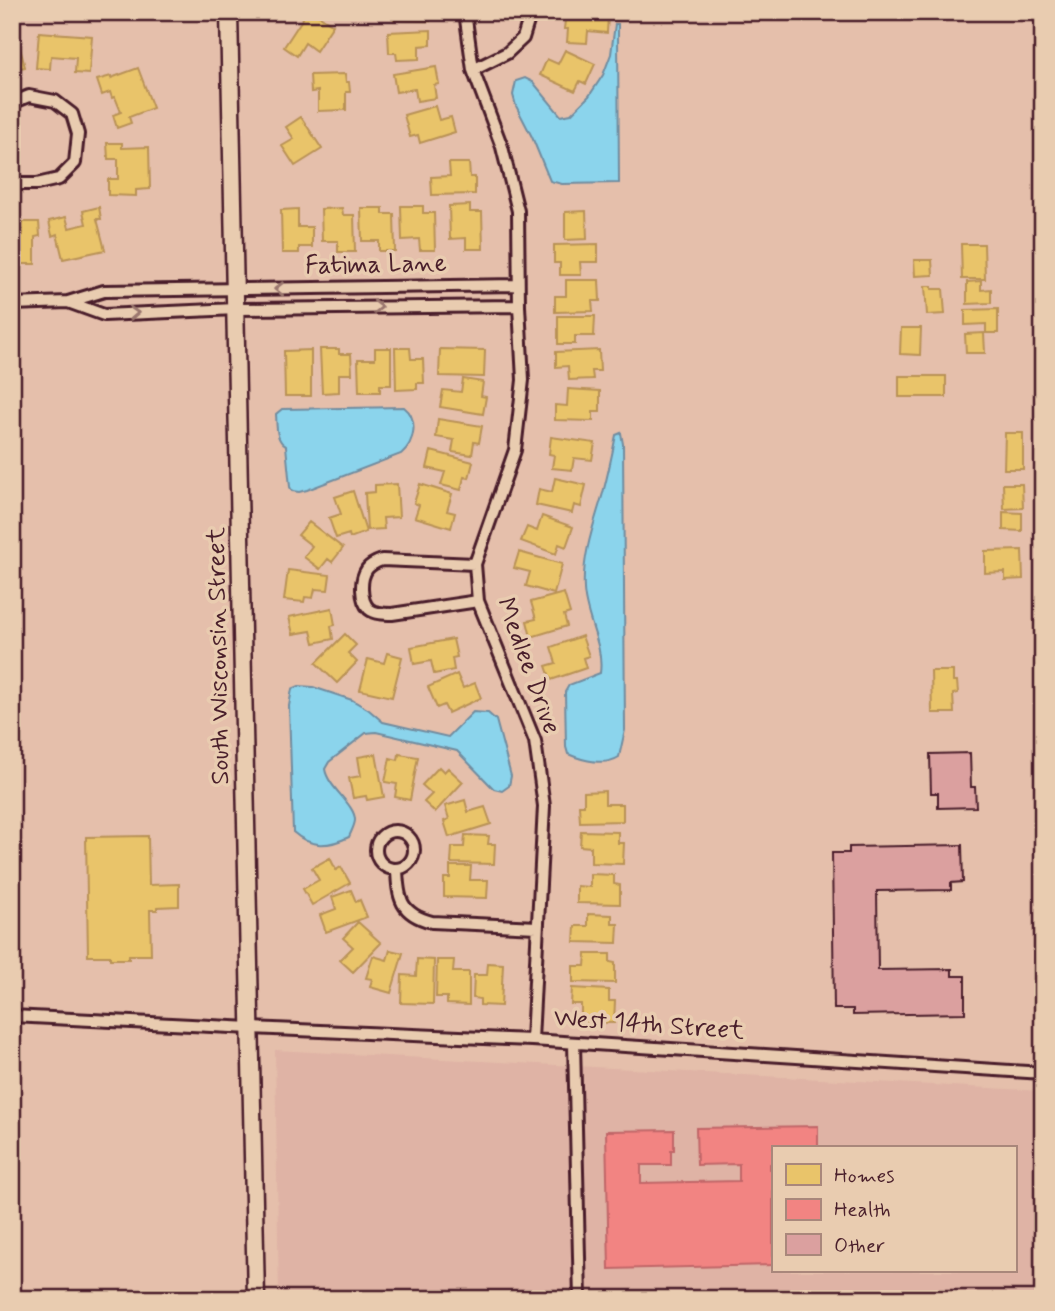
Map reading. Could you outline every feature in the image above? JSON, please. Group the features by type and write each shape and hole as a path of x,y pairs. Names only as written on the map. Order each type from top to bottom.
{"street":[{"name":"South Wisconsin Street","path":"229,12 256,1299"},
{"name":"Medlee Drive","path":"465,12 473,70 502,147 518,211 518,285 523,380 515,450 475,564 478,601 535,741 544,806 532,1040"},
{"path":"473,70 507,53 523,38 531,12"},
{"path":"12,103 29,96 55,101 72,114 78,134 75,163 59,180 37,184 12,184"},
{"name":"Fatima Lane","path":"68,302 104,291 518,285"},
{"name":"Fatima Lane","path":"68,302 104,315 236,309 519,306"},
{"path":"12,304 68,302"},
{"path":"475,564 382,560 373,563 366,571 362,584 363,597 369,609 380,614 478,601"},
{"path":"397,869 399,896 404,907 417,918 432,922 537,927"},
{"name":"West 14th Street","path":"12,1016 532,1040 1043,1073"},
{"path":"574,1043 580,1299"}],"shaded area":[{"path":"275,1050 1043,1091 1043,1299 279,1299"}],"water":[{"path":"615,24 618,24 619,183 562,184 550,181 516,106 513,95 516,81 525,78 533,82 561,116 571,114 589,96 603,75 611,54"},
{"path":"404,407 412,418 413,430 406,449 401,454 307,490 292,491 286,446 277,432 276,414 282,409"},
{"path":"621,433 625,730 619,757 594,762 568,754 565,692 569,685 600,673 599,652 585,600 585,564 616,435"},
{"path":"299,686 313,687 352,700 383,722 448,737 473,712 488,713 496,720 511,776 509,786 502,791 494,789 457,751 376,732 366,733 329,762 325,769 331,783 354,814 355,822 349,837 327,844 306,841 293,832 289,706 292,689"}],"building: Homes":[{"path":"307,12 314,12 333,25 316,51 305,43 297,56 284,47"},
{"path":"394,12 431,12 430,21 394,20"},
{"path":"566,12 608,15 607,33 588,31 587,43 567,42 568,29 564,29"},
{"path":"983,12 1003,12 1003,17 983,17"},
{"path":"431,30 431,45 419,46 419,59 397,60 396,53 389,53 388,32"},
{"path":"39,32 92,36 89,74 75,73 76,58 51,56 50,69 36,68"},
{"path":"16,33 25,67 12,70 12,34"},
{"path":"565,50 595,64 586,84 580,81 575,91 540,75 547,59 558,64"},
{"path":"436,67 439,84 434,85 436,98 417,101 415,89 396,92 393,74"},
{"path":"138,68 153,108 129,117 131,123 117,128 113,115 121,112 115,97 112,98 110,92 102,95 97,80"},
{"path":"345,74 350,92 346,92 346,110 318,111 318,91 311,92 310,75"},
{"path":"435,106 439,120 451,117 455,132 420,143 418,135 410,137 404,115"},
{"path":"301,117 322,149 295,166 282,146 294,139 286,127"},
{"path":"107,143 122,143 122,148 149,147 150,189 136,190 136,196 108,195 108,179 118,179 118,159 108,159"},
{"path":"449,163 469,163 470,177 475,177 475,194 432,195 431,177 450,176"},
{"path":"470,205 470,212 482,212 483,249 466,249 466,238 450,239 449,206"},
{"path":"401,206 423,206 423,213 434,213 435,250 420,250 419,239 402,240"},
{"path":"99,207 101,219 97,219 105,250 63,259 57,234 52,236 49,221 66,217 69,228 86,224 83,211"},
{"path":"342,208 343,215 354,215 355,252 338,252 338,241 322,241 321,209"},
{"path":"361,208 383,208 383,214 394,214 395,251 379,251 379,241 362,241"},
{"path":"298,209 298,227 312,227 312,247 299,247 299,253 282,253 281,210"},
{"path":"586,211 587,239 565,240 565,212"},
{"path":"23,222 39,222 40,236 35,237 35,264 12,264 12,236 23,235"},
{"path":"598,244 598,262 580,262 581,275 560,275 560,263 554,263 554,245"},
{"path":"961,244 984,244 985,279 962,279"},
{"path":"914,260 932,260 933,275 915,276"},
{"path":"566,280 599,280 600,301 592,301 593,311 555,312 555,296 566,296"},
{"path":"981,281 981,290 991,289 991,303 967,304 967,282"},
{"path":"925,286 943,289 945,314 927,315"},
{"path":"998,309 998,333 986,333 986,324 965,325 965,310"},
{"path":"558,316 595,316 594,336 575,336 575,344 558,344"},
{"path":"901,328 921,328 920,355 900,354"},
{"path":"984,333 985,353 966,353 965,334"},
{"path":"375,348 391,348 391,385 380,385 380,392 359,392 358,359 375,359"},
{"path":"395,348 410,348 411,359 423,359 424,383 417,383 417,389 396,390"},
{"path":"320,349 339,349 339,354 351,354 352,374 339,374 339,392 322,393"},
{"path":"440,349 485,350 484,377 439,376"},
{"path":"311,350 311,396 285,396 284,351"},
{"path":"599,350 600,371 592,371 593,379 569,380 568,366 556,367 556,352"},
{"path":"899,376 946,376 946,397 899,397"},
{"path":"463,379 483,382 481,396 486,397 483,414 440,407 443,390 461,392"},
{"path":"568,389 600,391 600,412 593,412 593,421 555,420 555,405 567,406"},
{"path":"438,419 482,426 479,443 474,442 472,455 452,452 454,440 436,437"},
{"path":"1005,433 1023,433 1023,469 1004,469"},
{"path":"551,437 595,443 592,460 574,458 572,470 552,468 554,455 549,454"},
{"path":"431,451 473,462 469,478 464,477 461,490 441,485 445,472 427,468"},
{"path":"555,478 586,485 581,507 574,505 572,513 536,505 539,489 552,492"},
{"path":"397,484 399,517 383,518 384,529 367,530 365,493 375,492 375,485"},
{"path":"420,484 452,494 447,511 455,513 451,528 415,517 419,505 414,503"},
{"path":"1003,484 1022,484 1023,508 1004,509"},
{"path":"353,491 366,532 350,538 349,534 336,538 329,518 341,514 335,497"},
{"path":"1003,512 1022,513 1022,531 1003,530"},
{"path":"542,516 573,527 566,547 559,544 556,554 521,541 527,527 537,531"},
{"path":"309,522 343,548 332,562 328,559 320,569 304,557 312,546 298,535"},
{"path":"1022,550 1023,579 1005,580 1005,572 985,573 985,551"},
{"path":"519,552 562,564 554,594 526,586 530,572 514,568"},
{"path":"288,570 330,575 328,590 315,589 313,598 305,597 304,602 284,600"},
{"path":"564,593 570,613 564,615 567,626 531,637 527,621 536,619 531,602"},
{"path":"332,608 335,625 331,626 333,639 314,643 311,631 293,634 289,617"},
{"path":"345,634 356,645 348,653 357,662 337,683 316,663"},
{"path":"582,636 589,656 583,658 586,668 551,680 546,666 556,663 551,647"},
{"path":"453,639 457,657 452,658 454,670 434,674 431,661 414,664 411,647"},
{"path":"387,653 402,657 392,697 360,690 368,659 384,663"},
{"path":"931,671 953,671 953,681 957,681 958,693 953,694 954,713 932,713"},
{"path":"457,674 463,688 475,683 481,698 448,713 444,705 437,708 428,687"},
{"path":"376,754 384,797 367,800 366,796 353,798 349,778 361,776 358,757"},
{"path":"399,754 418,757 410,800 395,797 397,784 385,782 390,758 398,760"},
{"path":"439,767 444,772 448,768 463,782 435,812 424,802 432,794 422,785"},
{"path":"605,791 605,804 623,804 623,821 580,822 579,805 584,805 584,792"},
{"path":"465,800 468,812 485,807 491,824 449,837 444,821 449,819 445,806"},
{"path":"581,831 618,832 618,843 624,843 623,864 591,863 591,847 580,846"},
{"path":"465,835 489,836 488,844 495,844 494,864 451,863 452,847 464,847"},
{"path":"148,836 149,885 179,884 179,906 150,910 151,955 129,955 129,959 88,956 86,837"},
{"path":"330,858 336,870 341,867 350,883 312,905 303,889 319,880 312,868"},
{"path":"450,866 471,866 470,880 488,880 487,898 444,897 444,878 450,878"},
{"path":"590,874 614,875 614,884 620,885 620,904 577,903 577,886 590,887"},
{"path":"351,890 356,902 360,900 367,917 326,932 320,915 336,909 332,897"},
{"path":"588,914 612,915 612,924 618,924 617,943 574,942 575,926 588,926"},
{"path":"358,922 381,943 353,972 340,960 353,947 343,938"},
{"path":"390,950 403,953 391,993 370,987 372,979 366,978 373,956 387,960"},
{"path":"586,954 610,954 610,962 615,963 615,983 573,982 573,966 585,966"},
{"path":"417,959 434,960 433,1004 401,1003 402,975 416,976"},
{"path":"437,960 454,960 453,972 469,972 469,1005 447,1004 447,997 436,997"},
{"path":"488,963 503,964 501,1006 480,1005 480,999 473,998 474,975 487,975"},
{"path":"572,988 609,990 609,1001 615,1001 614,1023 581,1022 581,1004 571,1004"}],"building: Health":[{"path":"818,1126 818,1146 772,1146 772,1265 609,1269 606,1131 674,1130 671,1165 641,1165 641,1183 739,1181 739,1164 697,1165 696,1128"}],"building: Other":[{"path":"970,753 971,787 975,787 976,807 938,808 938,793 931,793 930,754"},
{"path":"962,845 963,882 951,883 951,890 877,891 878,970 952,969 952,976 965,976 965,1013 853,1015 853,1009 834,1009 832,853 849,853 849,847"}]}
